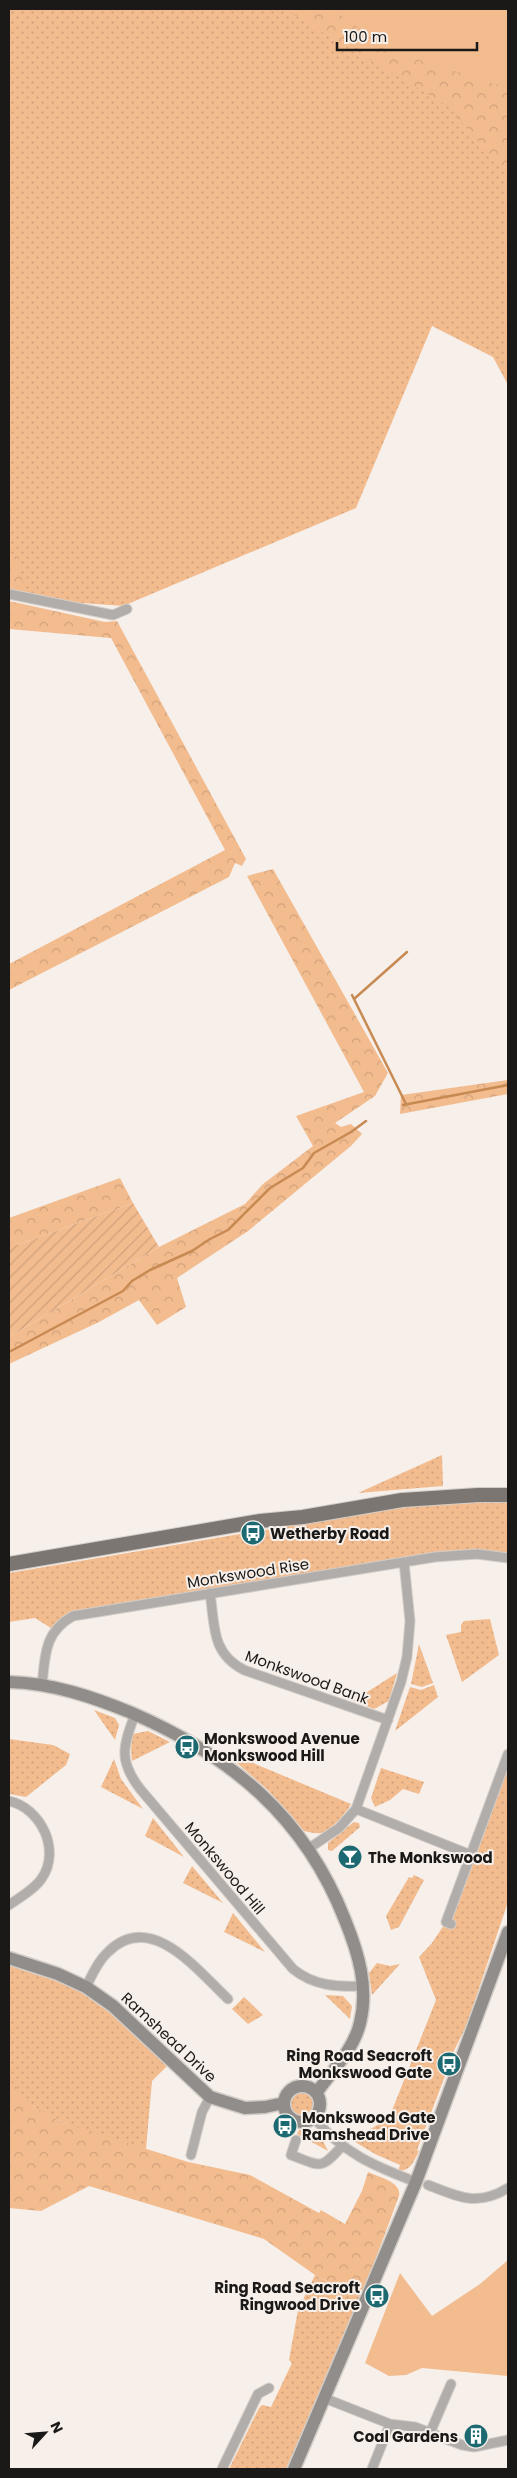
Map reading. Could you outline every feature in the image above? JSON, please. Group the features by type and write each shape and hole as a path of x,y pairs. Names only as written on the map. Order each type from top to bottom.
{"main road":[{"path":"9,1564 260,1521 402,1500 478,1494 508,1495"}],"street":[{"path":"9,594 113,615 126,609"},
{"name":"Monkswood Rise","path":"42,1686 48,1642 54,1630 62,1622 73,1616 404,1562 477,1554 508,1558"},
{"path":"308,1848 339,1828 356,1809 403,1676 409,1639 410,1604 404,1562"},
{"name":"Monkswood Bank","path":"210,1593 217,1639 222,1652 231,1663 244,1670 388,1720"},
{"path":"9,1682 42,1686 90,1696 135,1714 192,1741 228,1766 262,1795 308,1848 326,1878 355,1943 363,1986 362,2012 355,2036 349,2048 316,2092"},
{"name":"Monkswood Hill","path":"135,1714 124,1746 126,1767 130,1776 160,1812 293,1969 303,1977 326,1985 363,1986"},
{"path":"451,1924 446,1922 508,1754"},
{"path":"9,1801 19,1804 42,1827 50,1843 50,1859 48,1870 41,1881 9,1905"},
{"path":"356,1809 471,1855"},
{"path":"294,2469 324,2398 422,2183 508,1932"},
{"path":"86,1987 103,1958 113,1948 125,1941 145,1938 159,1941 173,1948 228,2000"},
{"name":"Ramshead Drive","path":"9,1958 53,1972 86,1987 138,2027 210,2097 245,2108 265,2107 284,2103"},
{"path":"306,2086 316,2092 321,2104 314,2118 305,2122 295,2121 287,2114 284,2103 287,2093 296,2087 306,2086"},
{"path":"191,2155 202,2112 210,2097"},
{"path":"314,2118 342,2146 371,2165 463,2199 496,2195 508,2188"},
{"path":"296,2140 291,2155 318,2165 325,2164 342,2146"},
{"path":"430,2433 453,2383"},
{"path":"222,2469 258,2394 269,2388"},
{"path":"324,2398 390,2424 415,2427 440,2438 474,2447 508,2440"},
{"path":"372,2469 390,2424"}],"green space":[{"path":"9,9 333,9 508,88 508,385 493,357 432,326 356,508 123,606 56,601 9,590"},
{"path":"287,9 508,9 508,177 448,106 300,19"},
{"path":"333,9 508,9 508,88 388,50"},
{"path":"9,554 16,557 26,593 56,601 9,593"},
{"path":"9,601 105,622 117,621 246,859 242,866 235,863 229,877 9,990 9,964 225,850 111,638 9,629"},
{"path":"273,869 388,1073 375,1096 335,1123 341,1127 351,1124 362,1134 351,1146 248,1231 177,1278 186,1307 157,1325 139,1300 99,1322 9,1364 9,1337 159,1247 245,1204 263,1184 313,1146 296,1116 364,1092 247,876"},
{"path":"508,1080 508,1094 400,1114 401,1095"},
{"path":"120,1178 133,1203 17,1245 9,1245 9,1218"},
{"path":"133,1203 159,1247 9,1337 9,1245 17,1245"},
{"path":"442,1455 443,1486 358,1493"},
{"path":"508,1501 508,1558 477,1554 86,1613 54,1630 35,1618 9,1622 9,1573 400,1507"},
{"path":"490,1619 499,1655 462,1682 446,1635 461,1632 461,1625 464,1621"},
{"path":"419,1644 433,1683 422,1687 411,1684"},
{"path":"397,1673 389,1701 374,1709 353,1701"},
{"path":"434,1685 438,1697 395,1731 410,1687 421,1690"},
{"path":"94,1710 115,1718 119,1725 115,1740"},
{"path":"148,1731 170,1742 132,1761 133,1734"},
{"path":"9,1739 53,1745 70,1754 66,1765 26,1797 9,1794"},
{"path":"222,1750 351,1804 338,1821 325,1831 317,1833 304,1831 268,1790"},
{"path":"508,1754 508,1902 467,2024 452,2055 448,2055 444,2066 448,2068 417,2150 419,2151 414,2162 409,2167 398,2171 400,2165 375,2154 352,2140 389,2118 436,2000 419,1957 432,1943 446,1922"},
{"path":"114,1759 121,1779 143,1809 101,1787"},
{"path":"381,1768 424,1782 419,1794 403,1789 390,1800 375,1807 371,1798"},
{"path":"153,1818 184,1857 145,1836"},
{"path":"354,1822 359,1823 360,1827 332,1851 328,1850 328,1843"},
{"path":"192,1866 223,1903 183,1883"},
{"path":"414,1875 424,1880 399,1927 391,1930 386,1916 409,1877 412,1878"},
{"path":"233,1913 265,1952 224,1932"},
{"path":"377,1963 390,1966 400,1964 372,1995 369,1973"},
{"path":"9,1964 51,1977 92,1996 136,2032 167,2066 152,2081 146,2149 90,2133 51,2117 34,2107 19,2094 9,2080"},
{"path":"325,1995 343,1996 352,2006 350,2019"},
{"path":"244,1997 263,2015 248,2024 232,2009"},
{"path":"9,2080 34,2107 61,2122 188,2162 250,2175 319,2213 321,2210 345,2224 362,2191 368,2172 389,2181 397,2187 399,2196 361,2298 315,2275 264,2239 89,2186 41,2211 9,2208"},
{"path":"303,2092 312,2095 315,2104 312,2113 303,2116 294,2113 291,2104 294,2095"},
{"path":"309,2129 319,2133 328,2151 297,2134 299,2130"},
{"path":"508,2260 508,2376 422,2368 406,2375 389,2376 365,2363 400,2273 432,2316 480,2284"},
{"path":"315,2275 361,2298 286,2469 229,2469 259,2408 262,2405 271,2407 292,2363 289,2360 298,2310"}],"waterway":[{"path":"354,999 407,952"},
{"path":"352,995 406,1104"},
{"path":"403,1105 508,1085"},
{"path":"9,1352 123,1291 132,1281 150,1270 192,1251 228,1230 270,1188 303,1168 314,1153 351,1132 366,1121"}],"place":[{"name":"Wetherby Road","path":"253,1533"},
{"name":"Monkswood Avenue Monkswood Hill","path":"187,1747"},
{"name":"The Monkswood","path":"350,1857"},
{"name":"Ring Road Seacroft Monkswood Gate","path":"449,2064"},
{"name":"Monkswood Gate Ramshead Drive","path":"285,2126"},
{"name":"Ring Road Seacroft Ringwood Drive","path":"377,2296"},
{"name":"Coal Gardens","path":"476,2436"}]}
